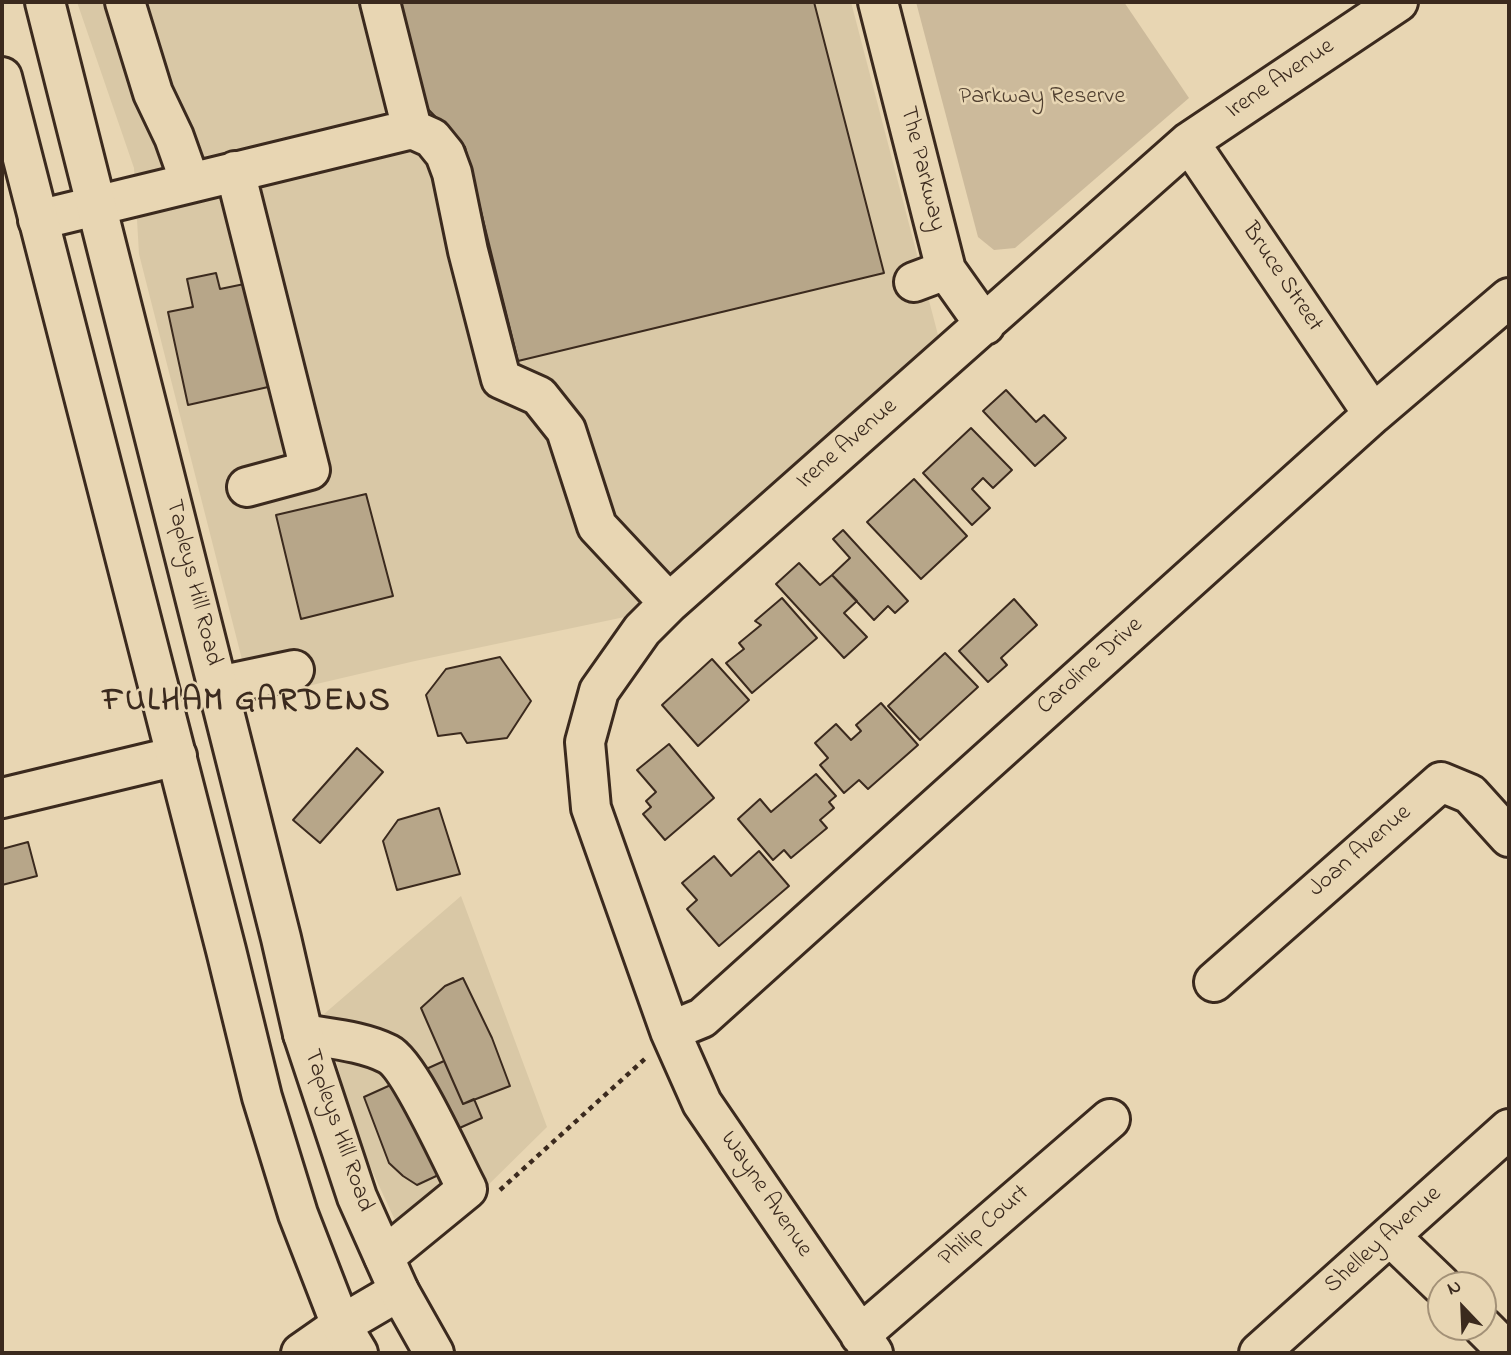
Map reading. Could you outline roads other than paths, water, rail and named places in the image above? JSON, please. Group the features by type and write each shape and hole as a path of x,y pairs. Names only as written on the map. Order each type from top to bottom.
{"street":[{"name":"Tapleys Hill Road","path":"45,2 303,1034 357,1197 399,1291 434,1353"},
{"path":"125,2 153,93 174,136 190,182"},
{"path":"380,2 412,129"},
{"name":"The Parkway","path":"878,2 930,276 985,325"},
{"name":"Irene Avenue","path":"662,1041 591,808 585,742 599,691 642,631 669,603 1189,142 1358,12 1398,2"},
{"path":"2,77 262,1097 298,1214 350,1339"},
{"path":"38,220 412,129 432,138 445,154 452,173 468,251 501,379 539,396 566,430 597,526 669,603"},
{"name":"Bruce Street","path":"1189,142 1373,414"},
{"path":"235,171 310,470 247,487"},
{"name":"Caroline Drive","path":"662,1041 702,1017 1373,414 1509,298"},
{"path":"218,686 294,670"},
{"path":"2,798 177,757"},
{"name":"Joan Avenue","path":"1214,982 1441,782 1471,794 1509,837"},
{"path":"303,1034 364,1045 391,1055 409,1077 467,1189 384,1257"},
{"name":"Wayne Avenue","path":"662,1041 867,1344"},
{"name":"Philip Court","path":"867,1344 1110,1119"},
{"name":"Shelley Avenue","path":"1259,1353 1509,1129"},
{"path":"1390,1236 1427,1272"},
{"path":"301,1353 350,1339 399,1291"}],"district":[{"name":"FULHAM GARDENS","path":"247,704"}],"park label":[{"name":"Parkway Reserve","path":"1042,98"}]}
